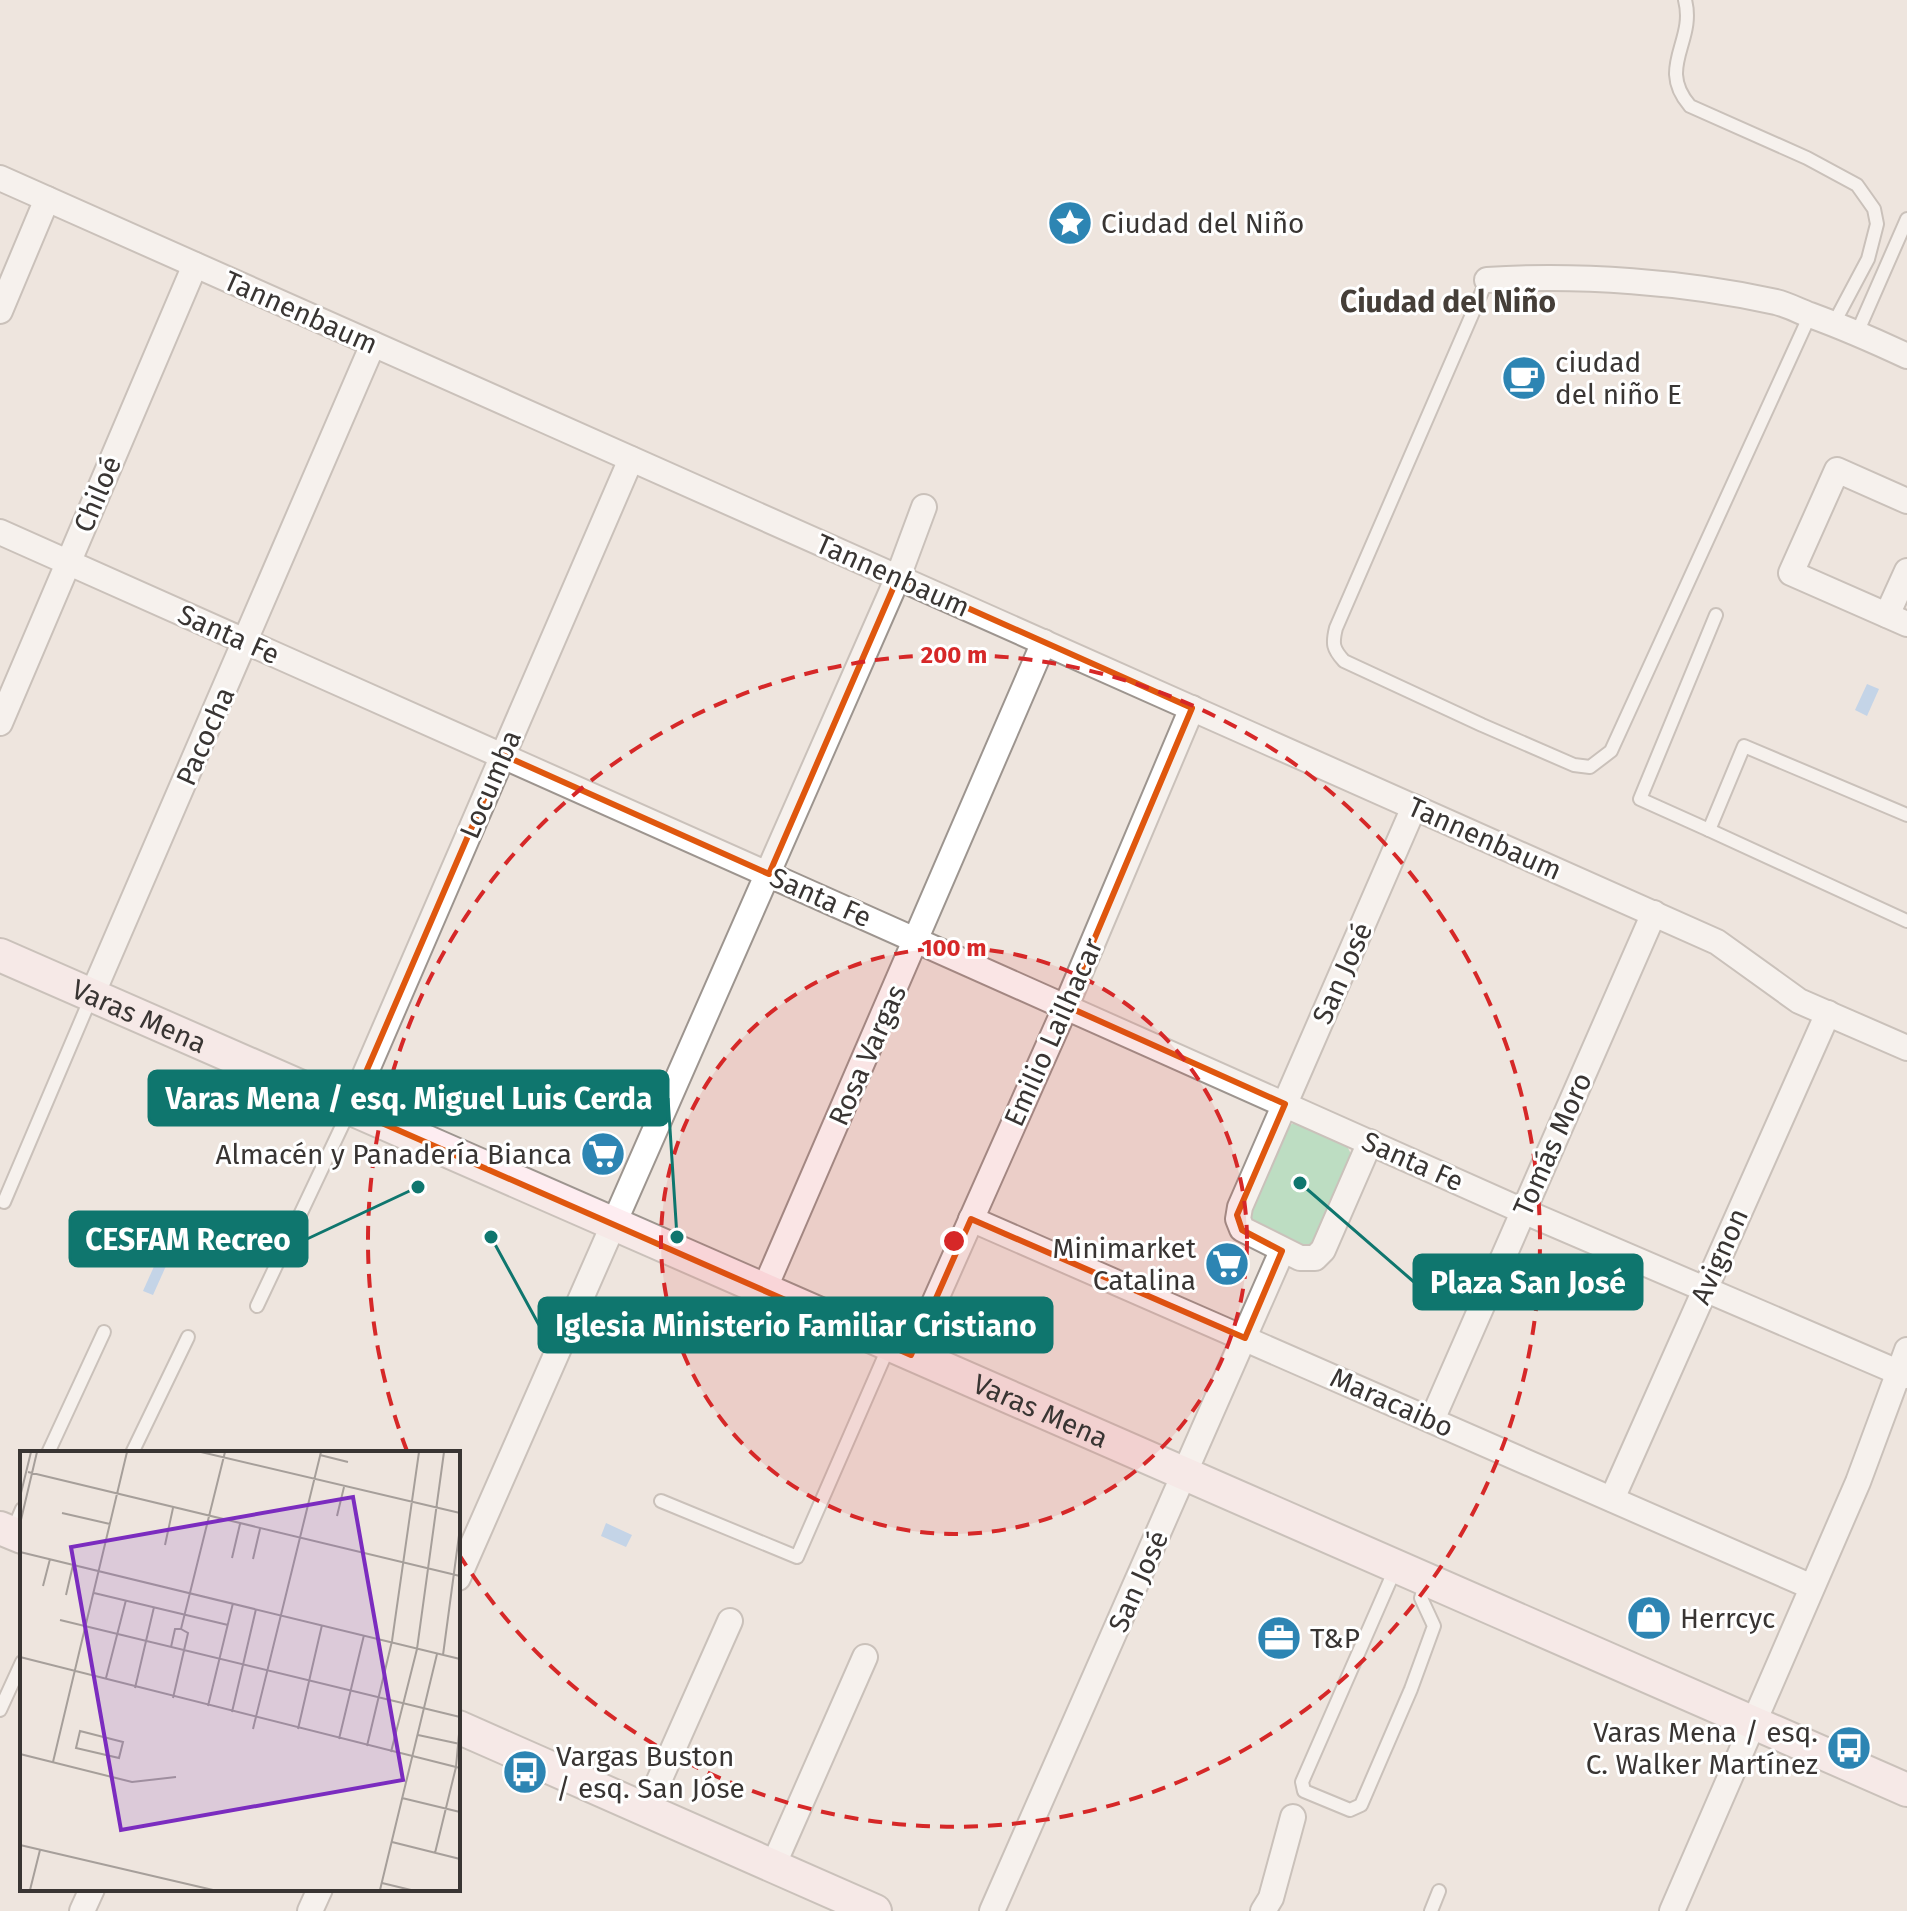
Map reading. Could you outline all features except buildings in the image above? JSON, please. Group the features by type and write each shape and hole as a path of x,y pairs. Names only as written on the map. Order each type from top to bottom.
{"street":[{"name":"Tannenbaum","path":"0,178 1654,913 1729,948 1784,992 1907,1048"},
{"path":"0,311 47,199"},
{"name":"Chiloé","path":"0,723 195,265"},
{"path":"1487,280 1542,277 1683,288 1778,303 1846,328 1907,356"},
{"name":"Pacocha","path":"92,995 373,344"},
{"name":"Locumba","path":"350,1109 631,459"},
{"path":"1907,501 1837,470 1791,573 1897,620 1907,571"},
{"path":"460,1574 769,874 898,577 924,507"},
{"name":"Santa Fe","path":"0,532 1523,1211 1705,1289 1904,1366"},
{"name":"Rosa Vargas","path":"764,1290 1044,642"},
{"name":"Emilio Lailhacar","path":"900,1350 971,1219 1066,1006 1192,708"},
{"name":"San José","path":"1370,1142 1321,1253 1304,1260 1244,1231 1237,1215 1414,807"},
{"name":"Tomás Moro","path":"1432,1420 1654,913"},
{"name":"Varas Mena","path":"0,955 1907,1790"},
{"name":"Avignon","path":"1612,1499 1828,1013"},
{"name":"Maracaibo","path":"971,1219 1812,1587"},
{"name":"San José","path":"992,1911 1282,1251"},
{"path":"1672,1911 1858,1482 1904,1366"},
{"path":"646,1810 730,1621"},
{"path":"773,1866 865,1657"},
{"path":"460,1728 875,1911"},
{"path":"1263,1911 1271,1898 1293,1817"},
{"path":"82,1911 91,1891"},
{"path":"310,1911 319,1891"}],"lane":[{"path":"1685,0 1689,15 1675,69 1675,82 1680,95 1690,106 1807,158 1857,185 1874,209 1877,224 1846,328"},
{"path":"1846,328 1907,219"},
{"path":"1487,280 1336,628 1334,650 1344,661 1482,725 1574,765 1590,767 1611,751 1810,315"},
{"path":"1716,615 1640,799 1907,921"},
{"path":"1709,830 1744,746 1907,815"},
{"path":"4,1202 92,995"},
{"path":"257,1306 350,1109"},
{"path":"49,1451 104,1332"},
{"path":"133,1451 188,1337"},
{"path":"661,1501 797,1557 900,1350"},
{"path":"1396,1567 1302,1782 1304,1791 1328,1803 1350,1810 1361,1805 1411,1689 1434,1626 1421,1598 1426,1581"},
{"path":"0,1710 20,1666"},
{"path":"1431,1911 1439,1891"}],"highlighted area":[{"path":"898,577 1192,708 1066,1006 1285,1104 1237,1215 1242,1230 1282,1251 1245,1338 971,1219 911,1355 350,1109 503,755 769,874"}],"green space":[{"path":"1296,1122 1347,1146 1352,1156 1313,1245 1305,1248 1258,1229 1249,1215 1288,1126"}],"water":[{"path":"1867,684 1879,689 1867,716 1855,710"},
{"path":"156,1262 166,1266 153,1295 143,1291"},
{"path":"606,1523 632,1535 626,1547 601,1536"}],"place":[{"name":"Ciudad del Niño","path":"1070,223"},
{"name":"ciudad del niño E","path":"1524,378"},
{"name":"Almacén y Panadería Bianca","path":"603,1154"},
{"name":"Plaza San José","path":"1300,1183"},
{"name":"CESFAM Recreo","path":"418,1187"},
{"name":"Iglesia Ministerio Familiar Cristiano","path":"491,1237"},
{"name":"Varas Mena / esq. Miguel Luis Cerda","path":"677,1237"},
{"name":"Minimarket Catalina","path":"1227,1264"},
{"name":"Herrcyc","path":"1649,1618"},
{"name":"T&P","path":"1279,1638"},
{"name":"Varas Mena / esq. C. Walker Martínez","path":"1849,1748"},
{"name":"Vargas Buston / esq. San Jóse","path":"525,1772"}],"district":[{"name":"Ciudad del Niño","path":"1448,302"}]}
